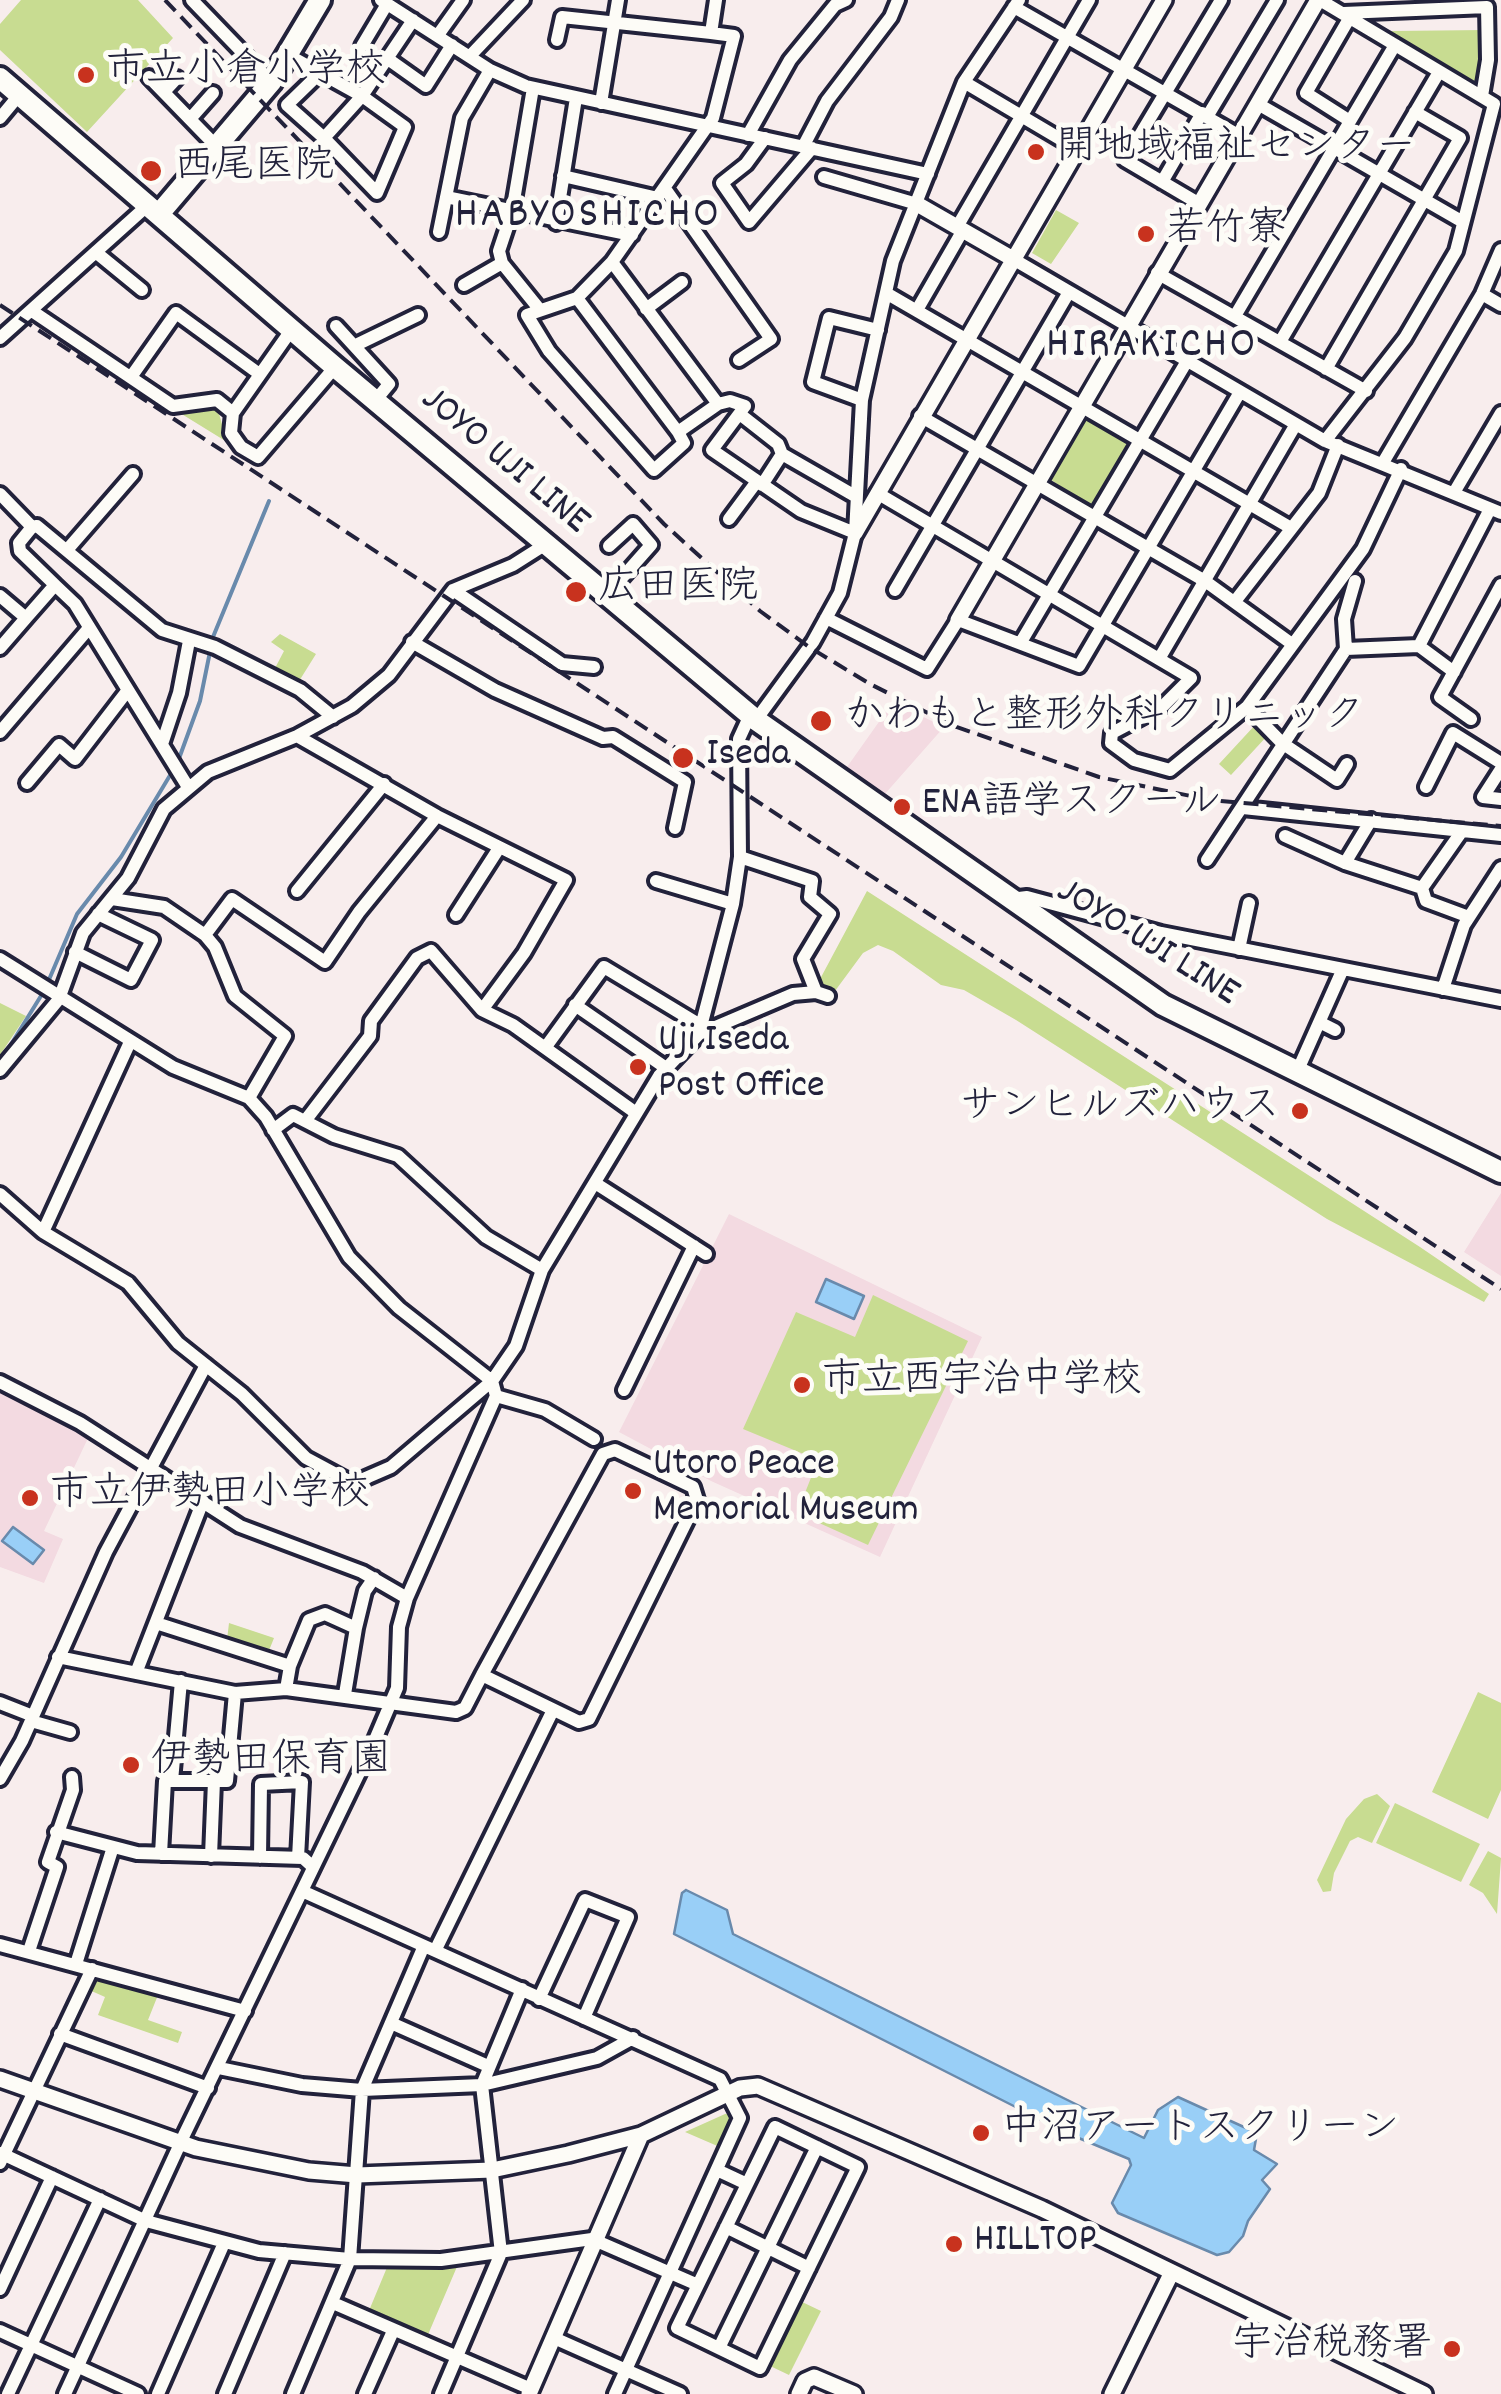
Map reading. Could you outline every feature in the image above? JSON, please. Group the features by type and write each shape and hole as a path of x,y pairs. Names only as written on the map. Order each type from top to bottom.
{"main road":[{"path":"154,209 271,82 320,0"},
{"name":"JOYO UJI LINE","path":"0,78 753,717 1163,1006 1501,1172"}],"street":[{"path":"192,0 271,82"},
{"path":"438,35 463,0"},
{"path":"470,56 524,0"},
{"path":"601,103 618,0"},
{"path":"711,33 716,0"},
{"path":"748,134 790,60 835,5 846,0"},
{"path":"765,138 746,164 722,182 749,222 808,147 827,102 891,17 898,0"},
{"path":"917,310 1088,0"},
{"path":"855,534 1164,0"},
{"path":"1198,203 1125,160 1221,0"},
{"path":"1162,182 1277,0"},
{"path":"826,618 926,669 1319,0 1494,104 1456,251 1406,338 1331,443 1318,493 1236,600"},
{"path":"362,46 384,2 490,70 533,88 928,174"},
{"path":"0,1194 43,1232 128,1283 178,1343 306,1458 347,1480 361,1480 391,1467 492,1381 516,1346 542,1270 636,1113 666,1068 699,1030 734,904 740,856 736,772 739,739 840,593 855,534 862,400 893,261 964,82 1016,4 1238,135"},
{"path":"1346,15 1487,8 1488,60 1482,96"},
{"path":"1346,15 1306,93 1350,120"},
{"path":"557,40 562,17 734,36 707,126 612,262 577,298 527,314 549,351 654,470 684,442 577,298"},
{"path":"324,138 362,96 412,20"},
{"path":"388,59 426,86 452,45"},
{"path":"1235,316 1395,45"},
{"path":"288,55 362,96 405,127 377,193 287,106 320,73"},
{"path":"439,232 462,118 490,70"},
{"path":"1280,342 1439,72"},
{"path":"149,77 216,145"},
{"path":"164,92 177,78"},
{"path":"964,82 1077,149"},
{"path":"533,88 512,212 502,236 502,263 540,310"},
{"path":"190,119 212,93"},
{"path":"0,118 20,94"},
{"path":"556,222 576,98"},
{"path":"1258,104 1462,222"},
{"path":"1326,369 1460,138 1415,112"},
{"path":"850,185 858,158"},
{"path":"563,176 662,194 771,339 739,360"},
{"path":"824,177 916,204 1331,443 1497,509 1420,646"},
{"path":"446,198 632,234"},
{"path":"0,338 154,209"},
{"path":"1384,462 1482,294 1501,250"},
{"path":"98,254 142,290"},
{"path":"612,262 718,404"},
{"path":"464,284 502,263"},
{"path":"1157,273 1366,391"},
{"path":"646,309 682,282"},
{"path":"895,590 1069,292"},
{"path":"886,293 1290,528"},
{"path":"1482,294 1501,305"},
{"path":"32,311 172,406 217,400 233,413"},
{"path":"131,377 176,313 258,373"},
{"path":"356,344 418,315"},
{"path":"862,400 814,382 829,318 878,330"},
{"path":"336,326 389,384 375,400"},
{"path":"292,329 233,413 231,433 241,447 258,458 335,366"},
{"path":"1021,642 1186,360"},
{"path":"958,620 1079,666 1240,392"},
{"path":"678,432 718,404 730,400 744,406 712,450 801,511 855,534"},
{"path":"1456,491 1501,413"},
{"path":"741,415 778,444 782,454 856,496"},
{"path":"920,416 1205,581 1292,644"},
{"path":"1159,659 1296,424"},
{"path":"729,520 782,454"},
{"path":"878,493 1190,678 1162,706 1112,733 1111,744 1134,760 1170,770 1247,707 1363,549 1401,470"},
{"path":"66,550 132,474"},
{"path":"0,494 32,526 162,630 212,646 300,690 333,717"},
{"path":"606,596 650,545 633,524 608,546"},
{"path":"32,526 19,544 20,551 75,604 188,787"},
{"path":"0,1070 59,999 75,952 112,899 164,809 208,772 296,736 379,686 452,590 513,565 546,544"},
{"path":"1207,860 1346,650 1344,619 1355,581"},
{"path":"0,648 55,585"},
{"path":"1471,719 1440,698 1501,585"},
{"path":"452,590 562,664 594,667"},
{"path":"0,596 26,618"},
{"path":"0,732 89,628"},
{"path":"162,744 179,693 188,641"},
{"path":"412,642 495,690 603,738 613,737 685,782 675,828"},
{"path":"1346,650 1420,646 1454,672"},
{"path":"27,783 59,744 76,759 128,690"},
{"path":"1247,707 1282,743 1337,780 1347,764"},
{"path":"1426,787 1453,733 1501,766 1483,797 1501,799"},
{"path":"296,736 437,816 566,880 524,953 482,1010"},
{"path":"298,891 384,784"},
{"path":"1243,808 1501,835"},
{"path":"204,935 232,899 325,962 437,816"},
{"path":"1345,863 1370,820"},
{"path":"1422,888 1462,830"},
{"path":"1285,836 1345,863 1422,888"},
{"path":"456,915 499,848"},
{"path":"699,1030 768,1003 822,994 803,959 830,914 810,897 812,881 740,856"},
{"path":"1443,989 1469,917 1501,868"},
{"path":"656,881 734,904"},
{"path":"1422,888 1426,902 1469,917"},
{"path":"1009,900 1027,897 1161,934 1501,1000"},
{"path":"112,899 164,907 204,935 215,947 234,996 285,1036 249,1098"},
{"path":"1239,949 1249,903"},
{"path":"75,952 130,980 152,940 98,914"},
{"path":"305,1122 370,1036 372,1021 424,952 431,951 482,1010 545,1048 636,1113"},
{"path":"0,959 173,1067 249,1098 273,1130 349,1257 398,1308 492,1381 496,1396 407,1598 399,1627 397,1688 357,1782 180,2143 66,2394"},
{"path":"545,1048 604,967 699,1030"},
{"path":"1297,1072 1342,971"},
{"path":"575,1005 666,1068"},
{"path":"1321,1023 1335,1030"},
{"path":"43,1232 130,1042"},
{"path":"273,1130 294,1115 398,1156 486,1237 542,1270"},
{"path":"595,1183 700,1250 624,1390"},
{"path":"1,1774 32,1719 120,1522 152,1467 185,1396 206,1366"},
{"path":"0,1382 152,1467 240,1526 374,1578 407,1598"},
{"path":"496,1396 544,1410 594,1439"},
{"path":"58,1658 236,1693 286,1689 345,1694 456,1712 465,1708 482,1675 606,1451 615,1450 693,1486 696,1500 589,1719 579,1722 482,1675"},
{"path":"136,1673 203,1502"},
{"path":"345,1694 365,1591 374,1578"},
{"path":"286,1689 290,1666 309,1620 325,1614 356,1628"},
{"path":"156,1623 290,1666"},
{"path":"172,1782 181,1680"},
{"path":"161,1854 164,1781 228,1782 236,1693"},
{"path":"0,1703 70,1732"},
{"path":"293,2394 350,2259 362,2090 391,2023 553,1710"},
{"path":"28,1951 57,1867 48,1862 73,1790 72,1777"},
{"path":"211,1856 214,1781"},
{"path":"260,1857 261,1784 302,1782 298,1858"},
{"path":"56,1832 161,1854 298,1858 313,1867"},
{"path":"76,1964 113,1847"},
{"path":"302,1891 716,2075 728,2093 740,2118 615,2394"},
{"path":"540,1998 585,1900 628,1917 584,2018"},
{"path":"0,1944 245,2011"},
{"path":"92,1969 1,2157 146,2221 224,2243 350,2259 441,2260 596,2241 698,2285"},
{"path":"441,2394 501,2253 482,2084 522,1989"},
{"path":"391,2023 488,2066"},
{"path":"60,2034 208,2088"},
{"path":"219,2068 302,2085 362,2090 482,2084 597,2058 633,2038"},
{"path":"0,2079 180,2143 309,2171 357,2175 492,2170 641,2135 728,2093 758,2086 1042,2208 1424,2394"},
{"path":"775,2127 817,2147 858,2167 760,2368 677,2328 775,2127"},
{"path":"333,2303 530,2391 641,2135"},
{"path":"718,2348 817,2147"},
{"path":"718,2170 747,2184"},
{"path":"0,2290 52,2177"},
{"path":"8,2394 100,2199"},
{"path":"726,2227 809,2268"},
{"path":"158,2394 224,2243"},
{"path":"225,2394 285,2252"},
{"path":"1112,2394 1171,2274"},
{"path":"0,2330 138,2394"},
{"path":"365,2394 393,2331"},
{"path":"554,2338 680,2394"},
{"path":"799,2394 806,2381 814,2377 854,2394"}],"shaded area":[{"path":"893,702 944,727 884,795 847,767"},
{"path":"1501,1193 1501,1276 1464,1252"},
{"name":"市立西宇治中学校","path":"729,1214 982,1337 880,1557 711,1481 619,1432"},
{"name":"市立伊勢田小学校","path":"0,1389 89,1436 44,1531 63,1539 44,1583 0,1567"}],"green space":[{"name":"市立小倉小学校","path":"21,0 138,0 173,38 87,132 0,50 0,24"},
{"path":"1485,30 1480,82 1474,84 1389,35 1392,31"},
{"path":"1056,210 1079,223 1051,264 1032,253"},
{"path":"189,407 218,410 227,442 180,413"},
{"path":"1088,414 1135,439 1094,510 1050,479"},
{"path":"280,634 316,654 296,686 273,672 284,651 271,642"},
{"path":"1256,724 1268,735 1231,775 1219,764"},
{"path":"867,891 1420,1247 1489,1294 1484,1302 1327,1219 1016,1020 964,990 941,985 893,951 878,945 863,953 835,991 820,988 819,981"},
{"path":"0,1003 26,1016 0,1055"},
{"path":"873,1295 968,1341 868,1545 797,1513 818,1460 743,1429 796,1312 855,1337"},
{"path":"229,1623 274,1638 268,1653 227,1640"},
{"path":"1478,1692 1501,1703 1501,1790 1488,1819 1432,1792"},
{"path":"1377,1794 1390,1806 1372,1843 1358,1837 1350,1841 1334,1873 1331,1891 1323,1892 1317,1880 1346,1819 1364,1799"},
{"path":"1395,1803 1480,1844 1461,1882 1376,1843"},
{"path":"1488,1851 1501,1858 1497,1914 1483,1893 1469,1885"},
{"path":"94,1975 158,1995 148,2020 182,2032 178,2043 98,2015 105,1997 87,1989"},
{"path":"733,2113 722,2148 685,2132 725,2114"},
{"path":"459,2262 427,2337 368,2313 388,2265"},
{"path":"798,2300 821,2311 789,2375 766,2364"}],"water":[{"path":"826,1279 864,1296 854,1319 816,1302"},
{"path":"13,1527 44,1550 33,1564 2,1541"},
{"path":"686,1890 727,1910 733,1934 1144,2138 1158,2110 1178,2097 1257,2133 1254,2150 1277,2164 1262,2180 1270,2189 1248,2221 1243,2236 1229,2252 1217,2255 1118,2213 1112,2203 1131,2165 1129,2159 1069,2134 674,1934 682,1893"}],"waterway":[{"path":"177,764 200,701 213,637 269,501"},
{"path":"48,982 77,914 121,857 172,772"},
{"path":"2,1059 44,991"}],"railway":[{"path":"165,0 664,524 760,611 809,647 870,684 954,726 1099,777 1210,800 1501,826"},
{"path":"0,305 1501,1289"}],"place":[{"name":"市立小倉小学校","path":"86,75"},
{"name":"開地域福祉センター","path":"1036,152"},
{"name":"西尾医院","path":"151,171"},
{"name":"若竹寮","path":"1146,234"},
{"name":"広田医院","path":"576,592"},
{"name":"かわもと整形外科クリニック","path":"821,721"},
{"name":"Iseda","path":"683,758"},
{"name":"ENA語学スクール","path":"902,807"},
{"name":"Uji Iseda Post Office","path":"638,1067"},
{"name":"サンヒルズハウス","path":"1300,1111"},
{"name":"市立西宇治中学校","path":"802,1385"},
{"name":"Utoro Peace Memorial Museum","path":"633,1491"},
{"name":"市立伊勢田小学校","path":"30,1498"},
{"name":"伊勢田保育園","path":"131,1765"},
{"name":"中沼アートスクリーン","path":"981,2133"},
{"name":"HILLTOP","path":"954,2244"},
{"name":"宇治税務署","path":"1452,2349"}],"district":[{"name":"HABYOSHICHO","path":"588,219"},
{"name":"HIRAKICHO","path":"1152,349"}]}
